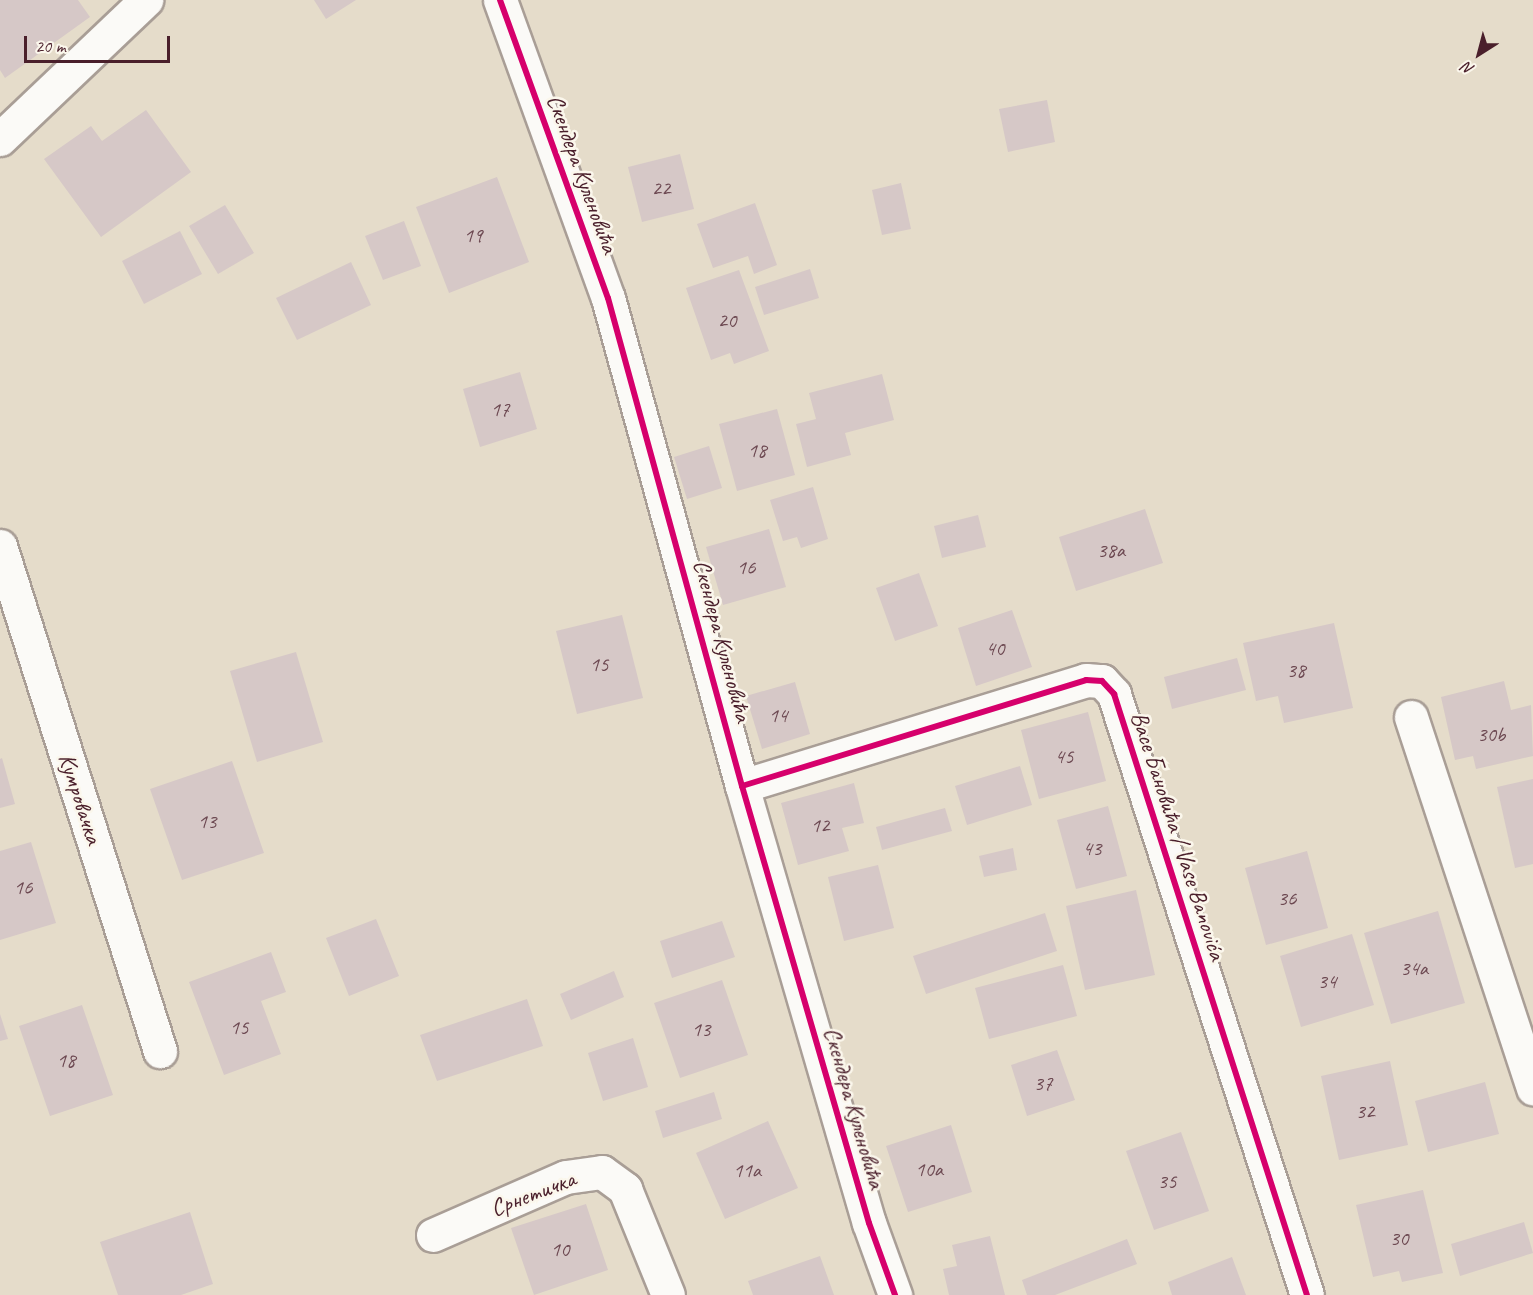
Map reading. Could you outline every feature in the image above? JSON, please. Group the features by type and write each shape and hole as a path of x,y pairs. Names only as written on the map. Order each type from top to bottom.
{"street":[{"path":"0,139 146,0"},
{"name":"Скендера Куленовића","path":"500,0 608,298 742,786 869,1223 895,1295"},
{"name":"Кумровачка","path":"0,546 160,1051"},
{"name":"Васе Бановића / Vase Banovića","path":"742,786 1086,680 1102,681 1114,694 1307,1295"},
{"path":"1411,717 1533,1088"},
{"name":"Срнетичка","path":"434,1235 566,1177 602,1172 625,1189 668,1295"}],"building":[{"path":"0,0 78,0 90,17 5,78 0,70"},
{"path":"314,0 356,0 326,19"},
{"path":"1047,100 1055,142 1008,152 999,109"},
{"path":"146,110 191,172 101,237 44,159 91,126 102,141"},
{"path":"680,154 694,209 642,222 628,167"},
{"path":"497,177 529,262 449,293 416,207"},
{"path":"901,183 911,229 882,235 872,190"},
{"path":"755,203 777,265 754,274 748,256 713,268 697,224"},
{"path":"225,205 254,253 218,274 189,226"},
{"path":"404,221 421,266 383,280 365,236"},
{"path":"180,231 202,274 144,304 122,261"},
{"path":"351,262 371,305 297,340 276,298"},
{"path":"810,269 819,298 764,315 755,287"},
{"path":"739,270 769,351 734,364 730,353 711,360 686,288"},
{"path":"520,372 537,429 480,447 463,389"},
{"path":"882,374 894,420 845,433 851,455 807,467 796,424 816,419 809,393"},
{"path":"777,409 795,475 737,491 719,424"},
{"path":"709,446 722,488 687,499 674,457"},
{"path":"813,487 828,539 801,548 797,537 783,541 770,500"},
{"path":"1145,509 1163,563 1076,591 1059,537"},
{"path":"978,515 986,547 942,558 934,526"},
{"path":"769,529 786,587 723,605 706,547"},
{"path":"919,573 938,626 895,641 876,588"},
{"path":"1012,610 1032,667 976,686 958,628"},
{"path":"622,615 643,698 577,714 556,631"},
{"path":"1334,623 1353,708 1284,723 1278,696 1256,701 1243,643"},
{"path":"296,652 323,742 257,762 230,671"},
{"path":"1237,658 1246,690 1172,709 1164,677"},
{"path":"1504,681 1511,710 1531,705 1533,756 1476,769 1473,756 1455,760 1441,697"},
{"path":"795,682 810,734 762,749 746,696"},
{"path":"1088,712 1106,781 1039,799 1021,730"},
{"path":"2,758 15,804 0,808 0,759"},
{"path":"232,761 264,853 182,880 150,789"},
{"path":"1020,766 1032,805 967,825 955,786"},
{"path":"1533,779 1533,864 1515,868 1497,787"},
{"path":"854,783 864,823 842,828 849,851 798,865 781,803"},
{"path":"1108,806 1127,876 1076,889 1057,820"},
{"path":"945,808 952,831 882,850 876,827"},
{"path":"31,842 56,923 0,940 0,851"},
{"path":"1013,848 1017,870 984,877 979,856"},
{"path":"1307,851 1328,928 1266,945 1245,868"},
{"path":"878,865 894,928 844,941 828,877"},
{"path":"1136,890 1155,975 1085,990 1066,906"},
{"path":"1438,911 1465,1003 1391,1024 1364,933"},
{"path":"1045,913 1057,951 926,994 913,956"},
{"path":"376,919 399,976 349,996 326,938"},
{"path":"722,921 735,957 672,978 660,941"},
{"path":"1352,934 1374,1005 1301,1027 1280,956"},
{"path":"271,952 286,992 261,1001 281,1054 224,1075 189,982"},
{"path":"1063,965 1077,1016 989,1039 975,988"},
{"path":"614,971 624,997 571,1020 560,994"},
{"path":"722,980 748,1055 680,1078 654,1003"},
{"path":"527,999 543,1046 437,1081 420,1035"},
{"path":"82,1005 113,1095 50,1116 19,1026"},
{"path":"0,1014 8,1039 0,1041"},
{"path":"633,1038 648,1087 603,1101 588,1053"},
{"path":"1057,1050 1075,1100 1027,1116 1011,1065"},
{"path":"1390,1061 1408,1145 1339,1160 1321,1076"},
{"path":"1485,1082 1499,1134 1428,1152 1415,1101"},
{"path":"714,1092 722,1119 663,1138 655,1111"},
{"path":"768,1121 798,1188 725,1219 696,1153"},
{"path":"951,1125 972,1192 908,1212 886,1146"},
{"path":"1181,1132 1209,1211 1154,1230 1126,1151"},
{"path":"1423,1190 1443,1273 1402,1282 1399,1271 1373,1277 1356,1205"},
{"path":"586,1204 608,1270 534,1295 511,1228"},
{"path":"190,1212 213,1284 181,1295 118,1295 100,1242"},
{"path":"1524,1222 1533,1253 1460,1276 1451,1244"},
{"path":"990,1236 1005,1295 949,1295 943,1269 957,1266 952,1245"},
{"path":"1127,1239 1137,1264 1055,1295 1027,1295 1022,1280"},
{"path":"820,1256 834,1295 753,1295 748,1281"},
{"path":"1232,1257 1246,1295 1172,1295 1168,1282"}],"cycle path":[{"path":"500,0 608,298 742,786 869,1223 895,1295"},
{"path":"742,786 1086,680 1102,681 1114,694 1307,1295"}]}
